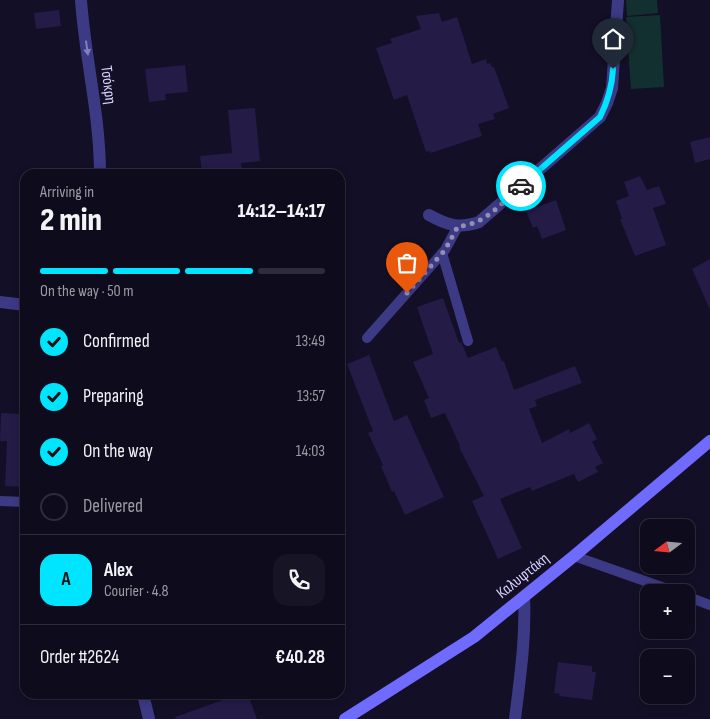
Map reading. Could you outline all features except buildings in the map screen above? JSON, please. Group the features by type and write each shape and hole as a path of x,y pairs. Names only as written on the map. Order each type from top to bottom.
{"main road":[{"name":"Καλυφτάκη","path":"345,719 474,637 574,556 710,441"}],"street":[{"name":"Τσόκρη","path":"80,0 96,110 100,169"},
{"path":"428,215 442,222 458,226 468,226 479,222 600,117 612,88 618,0"},
{"path":"0,302 20,304"},
{"path":"515,719 524,651 524,597"},
{"path":"144,699 149,719"}],"lane":[{"path":"367,338 442,252 458,226"},
{"path":"442,252 468,341"},
{"path":"0,501 20,502"},
{"path":"574,556 653,584"},
{"path":"695,599 710,605"}],"green space":[{"path":"626,0 657,0 658,13 627,16"},
{"path":"660,15 664,87 631,89 626,17"}],"way so far":[{"path":"407,293 445,250 458,226 468,226 479,222 521,186"}],"route":[{"path":"521,186 600,117 612,88 613,69"}]}
